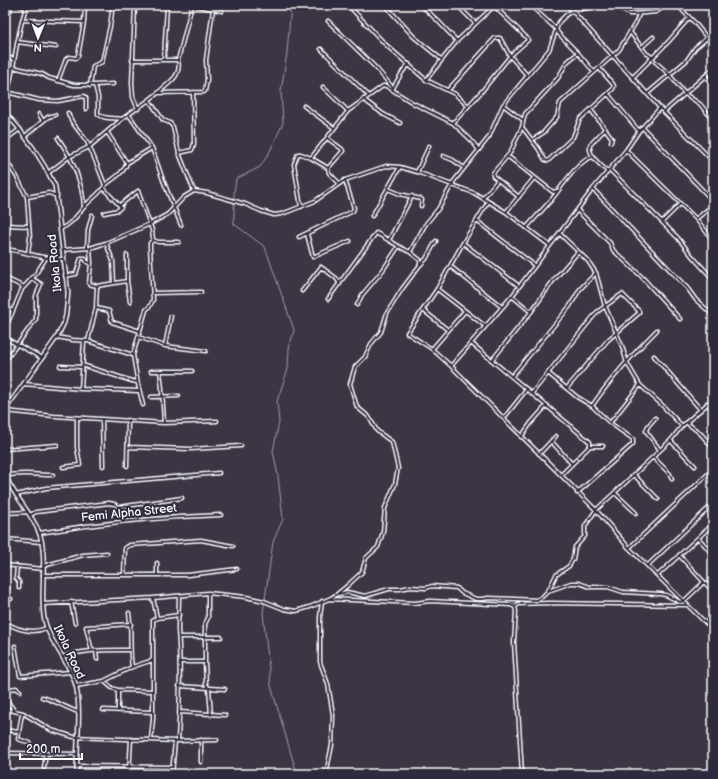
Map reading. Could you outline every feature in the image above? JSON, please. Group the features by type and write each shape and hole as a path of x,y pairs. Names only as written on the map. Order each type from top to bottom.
{"street":[{"path":"5,22 6,15 10,11 11,5"},
{"path":"5,103 17,42 27,6 17,5"},
{"path":"58,81 66,59 76,58 78,56 86,5"},
{"path":"90,86 93,66 102,62 113,5"},
{"path":"135,5 132,60 133,97 138,109"},
{"path":"164,60 167,5"},
{"path":"48,173 69,157 83,152 122,119 138,109 175,78 192,5 222,11"},
{"path":"348,5 386,45 426,80 448,90 468,106"},
{"path":"385,5 414,37 441,59"},
{"path":"421,5 457,41"},
{"path":"457,5 475,23"},
{"path":"426,80 441,59 457,41 494,5 528,39 510,56 485,87 452,123"},
{"path":"530,5 556,29 594,72"},
{"path":"567,5 660,108 665,111 675,124 713,161"},
{"path":"410,252 425,225 438,209 451,184 489,137 503,105 549,50 559,22 572,11 602,5"},
{"path":"610,5 618,7 629,14 656,12 667,5"},
{"path":"677,5 713,44"},
{"path":"158,92 205,91 207,80 206,56 213,9"},
{"path":"532,140 543,134 557,116 560,103 621,47 639,14"},
{"path":"633,77 669,41 689,18"},
{"path":"22,20 84,22"},
{"path":"328,21 376,68 393,89"},
{"path":"630,32 646,53 669,74 685,94 700,104 713,120"},
{"path":"642,47 653,37"},
{"path":"448,90 494,38 500,38 510,56 527,75"},
{"path":"648,93 687,60 695,48 706,38"},
{"path":"17,42 56,47"},
{"path":"322,49 369,96"},
{"path":"519,197 498,181 493,176 493,173 510,153 522,127 525,114 558,78 567,62 578,53"},
{"path":"5,57 14,59"},
{"path":"132,60 178,60"},
{"path":"393,89 403,71 409,64"},
{"path":"13,68 42,74 58,81 74,85 90,86 113,84"},
{"path":"522,127 545,160 548,161 573,137 578,121 608,94 614,86 599,68"},
{"path":"665,111 713,69"},
{"path":"705,77 713,85"},
{"path":"95,85 98,97 98,114 103,118 122,119"},
{"path":"310,158 348,110 383,86 393,89 413,102 452,123 470,139 479,150"},
{"path":"323,87 348,110"},
{"path":"7,92 39,100 58,101 82,95 86,98 86,110"},
{"path":"179,153 192,150 194,144 193,92"},
{"path":"608,94 640,131"},
{"path":"363,99 383,114 400,123"},
{"path":"149,100 162,120 170,123 173,127 179,153 194,191"},
{"path":"503,105 523,120"},
{"path":"304,106 334,128"},
{"path":"451,366 512,296 534,265 594,188 660,108"},
{"path":"590,110 612,138 611,142"},
{"name":"Ikola Road","path":"5,112 25,136 55,186 68,293 64,323 58,337 5,411"},
{"path":"68,113 89,147 101,172 104,187 120,205"},
{"path":"38,114 43,121"},
{"path":"25,136 48,117 55,115"},
{"path":"129,115 152,148 181,225"},
{"path":"643,128 713,201"},
{"path":"5,140 20,129"},
{"path":"605,129 590,145 589,148 593,157 662,222 713,279"},
{"path":"107,132 127,163"},
{"path":"58,138 66,150 79,182 84,206"},
{"path":"326,138 343,151 328,168"},
{"path":"417,172 429,146"},
{"path":"60,229 66,226 81,212 84,206 117,176 127,163 152,148"},
{"path":"626,150 696,219 713,240"},
{"path":"510,153 510,158"},
{"path":"301,207 294,164 299,154 328,168 329,173 339,183"},
{"path":"443,156 454,160 464,168"},
{"path":"506,157 510,158 553,192 554,195"},
{"path":"527,227 584,161 593,157"},
{"path":"5,159 17,177 27,197 29,226 28,253"},
{"path":"62,250 88,248 106,243 150,224 168,214 184,198 194,191 207,193 245,204 274,215 282,214 322,197 345,180 386,166 400,167 417,172 474,193 506,212 550,245"},
{"path":"372,216 400,167"},
{"path":"506,212 534,178"},
{"path":"299,237 354,210 345,180"},
{"path":"482,198 498,181"},
{"path":"594,188 688,289 696,300 713,316"},
{"path":"387,189 422,199 421,206"},
{"path":"553,192 558,190"},
{"path":"104,213 120,209 120,205 138,191 150,224 153,240 150,243 153,293 152,303 146,310 134,355 137,382 142,404"},
{"path":"27,197 49,193 57,196"},
{"path":"389,240 412,196"},
{"path":"488,202 437,289 406,332 432,349 451,366 561,475 577,493 596,510 629,548 713,630"},
{"path":"662,222 680,204"},
{"path":"696,219 713,205"},
{"path":"577,210 610,243 614,250 642,276 680,319"},
{"path":"92,215 88,230 88,248 91,263 88,284 97,286 127,281"},
{"path":"477,221 534,265"},
{"path":"5,225 29,226"},
{"path":"328,299 376,233 398,247 410,252 420,260 420,265"},
{"path":"559,233 588,261 596,273 605,306 617,332 630,367 640,384 682,426"},
{"path":"307,234 314,257 350,241"},
{"path":"153,240 158,242 179,242"},
{"path":"336,595 362,572 366,558 378,547 383,532 385,508 390,492 395,484 398,471 392,442 377,431 369,417 358,407 350,384 353,370 365,357 371,344 381,332 387,313 402,289 426,259 436,241"},
{"path":"106,243 113,261 114,283"},
{"path":"463,243 519,286"},
{"path":"357,305 362,295 383,270 398,247"},
{"path":"5,249 46,258 63,259"},
{"path":"492,360 531,312 553,281 578,252"},
{"path":"127,255 127,281 130,302"},
{"path":"5,326 24,287 46,258"},
{"path":"66,276 76,274 81,258 85,258 87,262 91,263"},
{"path":"450,266 502,307"},
{"path":"302,291 320,267 336,278 340,284"},
{"path":"512,376 570,306 580,289 596,273"},
{"path":"5,278 24,287"},
{"path":"5,361 16,344 36,319 36,296 41,284 31,278"},
{"path":"88,341 96,308 97,286"},
{"path":"437,289 485,326"},
{"path":"153,293 201,292"},
{"path":"532,393 597,312 622,294 639,311 617,332 567,388"},
{"path":"512,296 531,312"},
{"path":"5,307 13,311"},
{"path":"96,308 109,311 112,322 140,331"},
{"path":"423,310 448,330"},
{"path":"432,349 465,311"},
{"path":"165,346 171,316"},
{"path":"592,406 606,386 628,360 657,330"},
{"path":"58,337 69,340 88,341 134,355"},
{"path":"138,337 165,346 206,351"},
{"path":"5,338 42,358"},
{"path":"80,389 84,341"},
{"path":"471,343 590,442 590,446"},
{"path":"654,356 701,410"},
{"path":"60,366 82,366 137,382"},
{"path":"151,371 192,371"},
{"path":"160,371 164,423"},
{"path":"548,373 577,397 592,406 610,423 633,439 633,444 577,493"},
{"path":"24,384 80,389 139,391"},
{"path":"610,423 640,384"},
{"path":"503,417 527,389"},
{"path":"151,397 179,396"},
{"path":"548,591 556,575 569,566 573,559 575,547 585,536 585,526 596,510 671,440 682,426 713,399"},
{"path":"707,403 713,410"},
{"path":"521,437 530,423 547,405"},
{"path":"5,411 77,418 164,423 217,421"},
{"path":"63,467 80,465 77,447 77,418"},
{"path":"654,418 646,431 660,450"},
{"path":"102,419 104,466"},
{"path":"127,466 128,420"},
{"path":"687,423 702,434 713,448"},
{"path":"540,454 556,436"},
{"path":"671,440 695,466"},
{"path":"551,441 572,464"},
{"path":"5,449 57,445"},
{"path":"128,447 191,449 241,446"},
{"path":"561,475 590,446 603,446"},
{"path":"653,457 670,474 672,479"},
{"path":"629,548 710,472 713,471"},
{"path":"5,475 17,473 52,475"},
{"path":"16,495 46,488 219,473"},
{"name":"Ikola Road","path":"5,475 10,486 30,514 39,533 43,567 44,618 47,628 71,672 76,686 78,712 77,774"},
{"path":"634,475 658,499"},
{"path":"5,486 10,486"},
{"path":"615,493 636,513"},
{"path":"5,513 30,514 102,504 114,504 119,506 182,498"},
{"path":"648,565 713,504"},
{"name":"Femi Alpha Street","path":"39,533 176,516 221,515"},
{"path":"658,575 713,524"},
{"path":"5,538 41,542"},
{"path":"698,538 713,554"},
{"path":"124,575 126,546 201,540 233,546"},
{"path":"5,565 43,567 83,555 107,553"},
{"path":"679,555 713,590"},
{"path":"157,563 157,575"},
{"path":"17,566 16,578 19,582 19,588"},
{"path":"43,575 192,575 237,569"},
{"path":"43,604 153,598 208,593 246,597 264,601 284,609 296,611 347,592 365,596 390,589 410,587 426,588 432,586 457,588 462,593 476,599 537,600 548,591 561,585 571,583 579,583 590,587 608,587 623,592 666,595 680,602 684,601 704,582"},
{"path":"5,593 8,588"},
{"path":"208,593 208,618 205,624 205,662 206,684 209,689 211,715"},
{"path":"5,596 11,599"},
{"path":"172,774 180,712 178,628 180,615 179,596"},
{"path":"153,598 157,618"},
{"path":"327,599 415,603 430,601 511,605 515,607"},
{"path":"322,601 319,653 321,667 328,684 333,715 332,745 326,774"},
{"path":"71,602 75,623"},
{"path":"515,607 518,604 549,603 688,605"},
{"path":"515,607 514,642 522,774"},
{"path":"129,613 131,624 130,650 132,667"},
{"path":"151,739 153,622 157,618 180,615"},
{"path":"5,622 30,632 47,628"},
{"path":"92,651 86,627 131,624"},
{"path":"179,637 221,637"},
{"path":"15,646 20,676 71,672"},
{"path":"63,657 92,651 130,650"},
{"path":"96,651 97,659"},
{"path":"76,686 104,680 132,667 153,660"},
{"path":"180,662 205,662"},
{"path":"104,680 112,688 118,690 153,691"},
{"path":"180,686 225,689"},
{"path":"5,690 16,688 20,690"},
{"path":"118,690 118,711"},
{"path":"42,697 49,699 65,708 78,712"},
{"path":"5,698 14,710"},
{"path":"5,709 23,713 51,730 74,737 217,740"},
{"path":"103,710 152,712"},
{"path":"180,712 225,715"},
{"path":"23,713 19,740 30,742"},
{"path":"5,730 19,732"},
{"path":"129,774 132,739"},
{"path":"201,740 201,762"},
{"path":"5,753 77,754"},
{"path":"44,768 46,753"},
{"path":"77,766 172,768"}],"waterway":[{"path":"291,5 287,53 281,91 283,123 269,153 260,167 236,179 234,193 234,224 265,247 294,330 289,348 288,369 277,401 279,422 273,451 278,476 283,519 273,542 263,613 271,686 297,774"}]}
